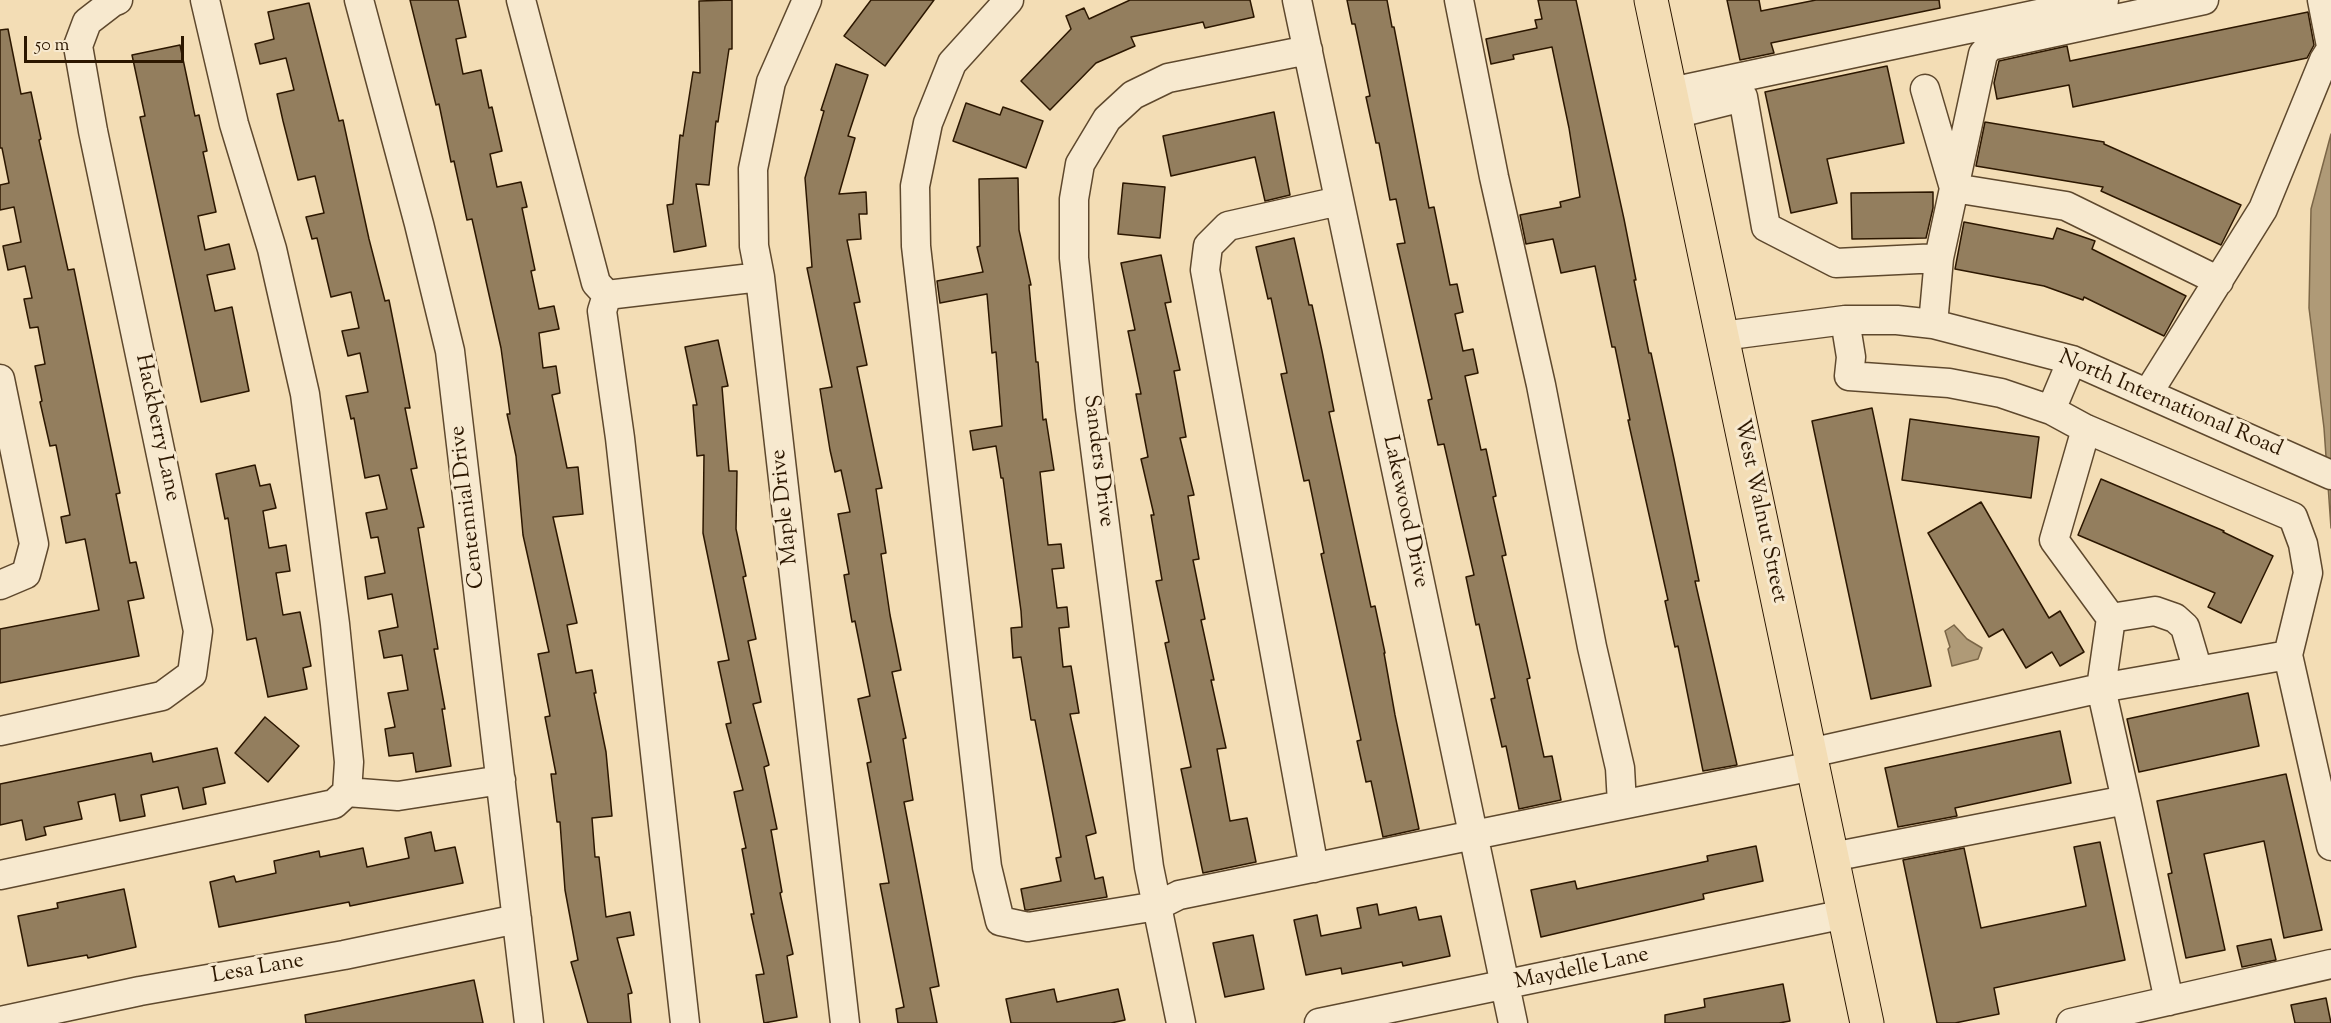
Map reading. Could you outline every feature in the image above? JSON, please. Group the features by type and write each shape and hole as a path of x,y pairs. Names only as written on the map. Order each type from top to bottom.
{"main road":[{"name":"West Walnut Street","path":"1651,0 1867,1023"}],"street":[{"name":"Hackberry Lane","path":"0,731 162,696 192,674 198,631 93,130 78,46 87,22 118,0"},
{"path":"0,875 334,804 347,792 348,750 335,624 305,394 272,249 234,124 205,0"},
{"name":"Centennial Drive","path":"359,0 419,224 450,351 529,1023"},
{"path":"521,0 596,283 607,295"},
{"name":"Maple Drive","path":"807,0 771,82 753,169 754,246 760,277 845,1023"},
{"path":"1009,0 952,63 928,123 915,186 916,246 987,867 1000,921 1028,927 1157,906 1179,895 1622,804 2101,688 2288,655"},
{"name":"Lakewood Drive","path":"1298,0 1513,1023"},
{"path":"1459,0 1494,177 1539,374 1592,647 1620,768 1622,804"},
{"path":"1933,324 1939,258 1983,54 1990,46 2204,0"},
{"path":"2148,393 2263,209 2331,47 2322,0"},
{"path":"1673,103 2093,1"},
{"name":"Sanders Drive","path":"1181,1023 1149,867 1093,432 1074,258 1074,199 1080,164 1107,119 1133,95 1167,78 1308,50"},
{"path":"1925,89 1954,188"},
{"path":"1673,103 1743,97 1766,227 1836,263 1939,258"},
{"path":"1954,188 2066,206 2219,282"},
{"path":"1314,868 1205,270 1208,246 1228,226 1339,201"},
{"path":"607,295 760,277"},
{"path":"607,295 602,311 620,438 685,1023"},
{"path":"1845,320 1851,357 1850,376 1949,383 2001,393 2050,410 2086,429 2293,517 2303,544 2308,573 2288,655 2331,846"},
{"name":"North International Road","path":"1722,336 1845,320 1897,320 1933,324 2072,360 2331,475"},
{"path":"2050,410 2072,360"},
{"path":"0,379 34,543 26,574 0,585"},
{"path":"2086,429 2054,540 2111,618 2101,688 2169,1001"},
{"path":"2111,618 2155,610 2175,618 2185,627 2198,671"},
{"path":"347,792 398,796 501,780"},
{"path":"1832,857 2126,800"},
{"name":"Maydelle Lane","path":"1319,1023 1845,914"},
{"name":"Lesa Lane","path":"0,1021 140,991 344,955 517,919"},
{"path":"2071,1023 2331,964"}],"shaded area":[{"path":"2331,134 2331,528 2324,428 2309,308 2311,209"},
{"path":"1954,625 1967,639 1982,648 1978,659 1952,666 1945,631"}],"building":[{"path":"410,0 458,0 466,37 456,39 463,74 481,70 502,151 490,154 497,187 521,182 527,207 522,208 535,270 531,271 539,309 554,306 559,329 539,333 543,368 556,366 560,393 552,395 567,468 578,467 583,514 553,517 577,623 567,625 576,673 592,670 596,693 594,693 606,752 612,816 592,818 595,857 599,857 606,917 630,912 634,935 617,938 632,993 628,994 631,1023 588,1023 571,962 578,960 565,890 560,822 557,822 551,774 556,774 545,717 550,716 538,654 549,652 523,535 516,456 507,414 510,414 501,348 472,219 467,220 454,161 451,162 439,104 436,105"},
{"path":"732,0 732,49 729,49 718,122 716,121 709,185 696,184 706,246 674,252 667,205 673,204 680,135 683,136 693,72 700,73 699,1"},
{"path":"871,0 934,0 885,66 844,36"},
{"path":"1130,0 1250,0 1254,17 1205,28 1203,22 1131,37 1135,46 1096,63 1050,110 1021,81 1071,29 1066,16 1084,8 1089,19"},
{"path":"1347,0 1387,0 1429,208 1434,207 1450,285 1457,284 1463,312 1455,314 1463,351 1473,349 1478,373 1465,376 1481,450 1486,449 1496,496 1493,497 1506,555 1502,556 1530,678 1527,679 1544,757 1552,756 1561,800 1519,809 1506,746 1502,747 1491,699 1495,698 1466,577 1474,575 1444,444 1438,445 1428,400 1432,399 1397,244 1405,243 1396,199 1390,200 1379,143 1376,143 1366,97 1370,96 1355,24 1352,24"},
{"path":"1538,0 1576,0 1699,581 1695,581 1737,765 1703,771 1678,646 1675,647 1665,601 1668,600 1628,420 1630,420 1615,347 1612,347 1595,266 1561,273 1553,239 1526,244 1520,215 1561,207 1560,202 1580,197 1569,128 1552,47 1513,55 1514,59 1491,64 1486,39 1537,28 1535,20 1542,19"},
{"path":"1727,0 1759,0 1761,11 1816,0 1939,0 1940,8 1771,43 1774,53 1740,60"},
{"path":"309,3 339,121 343,120 385,301 389,300 410,408 405,408 417,468 411,469 424,527 418,528 438,649 434,649 445,709 442,709 451,766 416,772 413,753 389,756 385,729 395,727 388,693 408,690 402,655 384,658 379,631 398,627 392,594 368,599 365,577 385,573 378,537 371,538 366,513 387,509 379,475 365,478 354,418 351,419 346,396 368,392 360,353 348,356 342,331 359,328 351,292 331,297 317,238 312,239 306,217 324,213 315,176 298,180 283,121 277,94 294,90 286,58 260,64 255,44 274,39 268,12"},
{"path":"2308,12 2314,45 2307,58 2073,107 2069,85 1997,99 1994,83 1999,61 2067,46 2070,61"},
{"path":"8,29 21,94 31,92 41,139 39,140 68,270 74,269 120,493 116,494 130,563 136,562 144,598 128,601 139,656 0,683 0,629 99,610 85,539 66,543 61,517 70,515 56,445 50,446 40,402 42,401 35,366 45,364 38,327 30,328 24,299 32,298 25,266 8,270 3,246 21,242 14,207 0,210 0,185 9,183 2,148 0,148 0,30"},
{"path":"180,45 195,116 199,115 207,151 203,152 216,212 198,216 205,250 229,244 235,269 207,275 215,311 232,307 249,391 201,402 140,117 145,116 132,55"},
{"path":"836,64 868,75 848,136 855,138 839,194 866,192 867,214 859,214 861,239 847,240 860,302 854,303 867,365 857,367 882,488 876,489 886,553 881,554 901,670 892,672 906,738 903,739 913,800 904,802 939,986 930,988 937,1023 898,1023 896,1009 904,1007 880,884 889,883 867,763 871,762 858,699 870,696 855,621 852,622 844,575 849,574 838,514 850,512 841,470 835,472 830,450 820,389 832,387 807,268 812,267 805,178 824,111 821,110"},
{"path":"1887,66 1904,143 1827,159 1837,203 1791,213 1765,92"},
{"path":"966,103 1000,115 1003,107 1043,121 1026,168 953,141"},
{"path":"1274,112 1290,195 1265,201 1255,157 1171,176 1163,136"},
{"path":"1985,122 2104,142 2104,144 2241,205 2221,245 2101,191 2103,187 1976,166"},
{"path":"1018,178 1019,230 1031,285 1029,285 1043,420 1046,419 1054,470 1040,472 1048,545 1061,544 1064,568 1052,569 1057,608 1067,607 1069,627 1059,628 1063,667 1071,666 1079,713 1070,714 1096,833 1086,836 1095,879 1103,877 1107,897 1028,910 1025,910 1021,889 1061,881 1056,858 1061,857 1035,720 1031,720 1021,657 1013,658 1011,628 1022,627 1003,478 1001,478 996,446 973,450 970,431 1002,426 996,352 992,353 987,294 940,303 937,281 983,272 977,247 980,246 979,179"},
{"path":"1123,183 1165,187 1160,238 1118,234"},
{"path":"1933,192 1933,208 1926,238 1852,239 1851,193"},
{"path":"1964,222 2053,239 2057,228 2095,241 2092,249 2186,296 2164,336 2084,297 2083,300 2044,286 1955,269"},
{"path":"1294,238 1322,351 1334,411 1329,412 1371,607 1375,606 1419,829 1383,837 1371,781 1366,782 1357,741 1361,740 1321,554 1324,553 1309,480 1304,481 1281,374 1287,373 1271,298 1268,299 1256,247"},
{"path":"1161,255 1171,302 1165,303 1180,370 1174,371 1186,437 1180,438 1194,495 1188,496 1199,559 1193,560 1205,619 1201,620 1214,680 1211,680 1226,748 1217,749 1230,821 1247,818 1256,862 1203,873 1181,769 1191,767 1165,643 1169,642 1156,581 1162,580 1151,515 1154,515 1141,459 1148,457 1136,394 1141,394 1128,331 1135,330 1121,263"},
{"path":"718,340 728,386 722,387 729,471 737,471 736,529 756,639 748,641 761,702 753,704 769,765 764,767 777,829 771,830 782,892 780,893 793,954 787,956 797,1017 764,1023 756,975 764,974 751,914 754,914 742,849 746,848 734,792 743,790 726,724 731,723 718,662 729,660 703,533 704,455 697,456 693,405 697,405 685,347"},
{"path":"1872,408 1931,686 1871,699 1812,421"},
{"path":"1910,419 2039,437 2031,498 1902,480"},
{"path":"255,465 260,486 270,484 276,508 263,511 269,548 286,545 290,571 276,573 283,615 300,612 311,666 303,668 307,689 268,697 256,638 247,640 228,518 225,519 216,474"},
{"path":"2101,479 2224,531 2273,556 2241,623 2208,607 2215,593 2078,535"},
{"path":"1981,502 2049,618 2060,611 2084,652 2060,666 2052,652 2026,668 2003,629 1989,637 1928,533"},
{"path":"2248,693 2259,746 2139,772 2127,719"},
{"path":"265,717 299,746 268,782 235,753"},
{"path":"2060,731 2071,783 1955,808 1957,816 1898,827 1885,768"},
{"path":"217,748 225,783 203,788 206,804 183,809 178,787 141,795 145,816 120,821 115,794 78,802 82,819 44,827 46,835 26,840 22,820 0,825 0,784 151,753 153,762"},
{"path":"2286,774 2322,930 2284,938 2264,841 2204,854 2225,950 2186,958 2168,874 2172,873 2157,801"},
{"path":"431,832 435,851 455,847 463,883 350,906 349,902 219,927 210,882 234,876 236,882 276,873 274,861 319,851 320,857 363,848 367,867 409,858 405,838"},
{"path":"2100,842 2125,960 1994,988 1999,1014 1955,1023 1937,1023 1903,860 1964,848 1981,928 2086,906 2074,847"},
{"path":"1756,846 1763,881 1703,894 1704,899 1541,937 1531,890 1575,881 1577,889 1708,861 1707,856"},
{"path":"124,889 136,947 88,958 87,955 28,966 18,916 58,908 57,903"},
{"path":"1377,904 1379,915 1416,907 1419,920 1441,916 1450,956 1403,966 1402,962 1342,974 1341,968 1306,975 1294,920 1317,915 1321,936 1361,928 1357,908"},
{"path":"1253,935 1264,989 1225,997 1213,943"},
{"path":"2271,939 2276,960 2242,967 2237,946"},
{"path":"474,980 483,1023 306,1023 305,1015"},
{"path":"1783,984 1790,1021 1779,1023 1665,1023 1665,1015 1705,1007 1704,999"},
{"path":"1054,989 1057,1002 1118,989 1125,1020 1111,1023 1011,1023 1006,999"},
{"path":"2326,998 2331,1023 2295,1023 2291,1005"}]}
